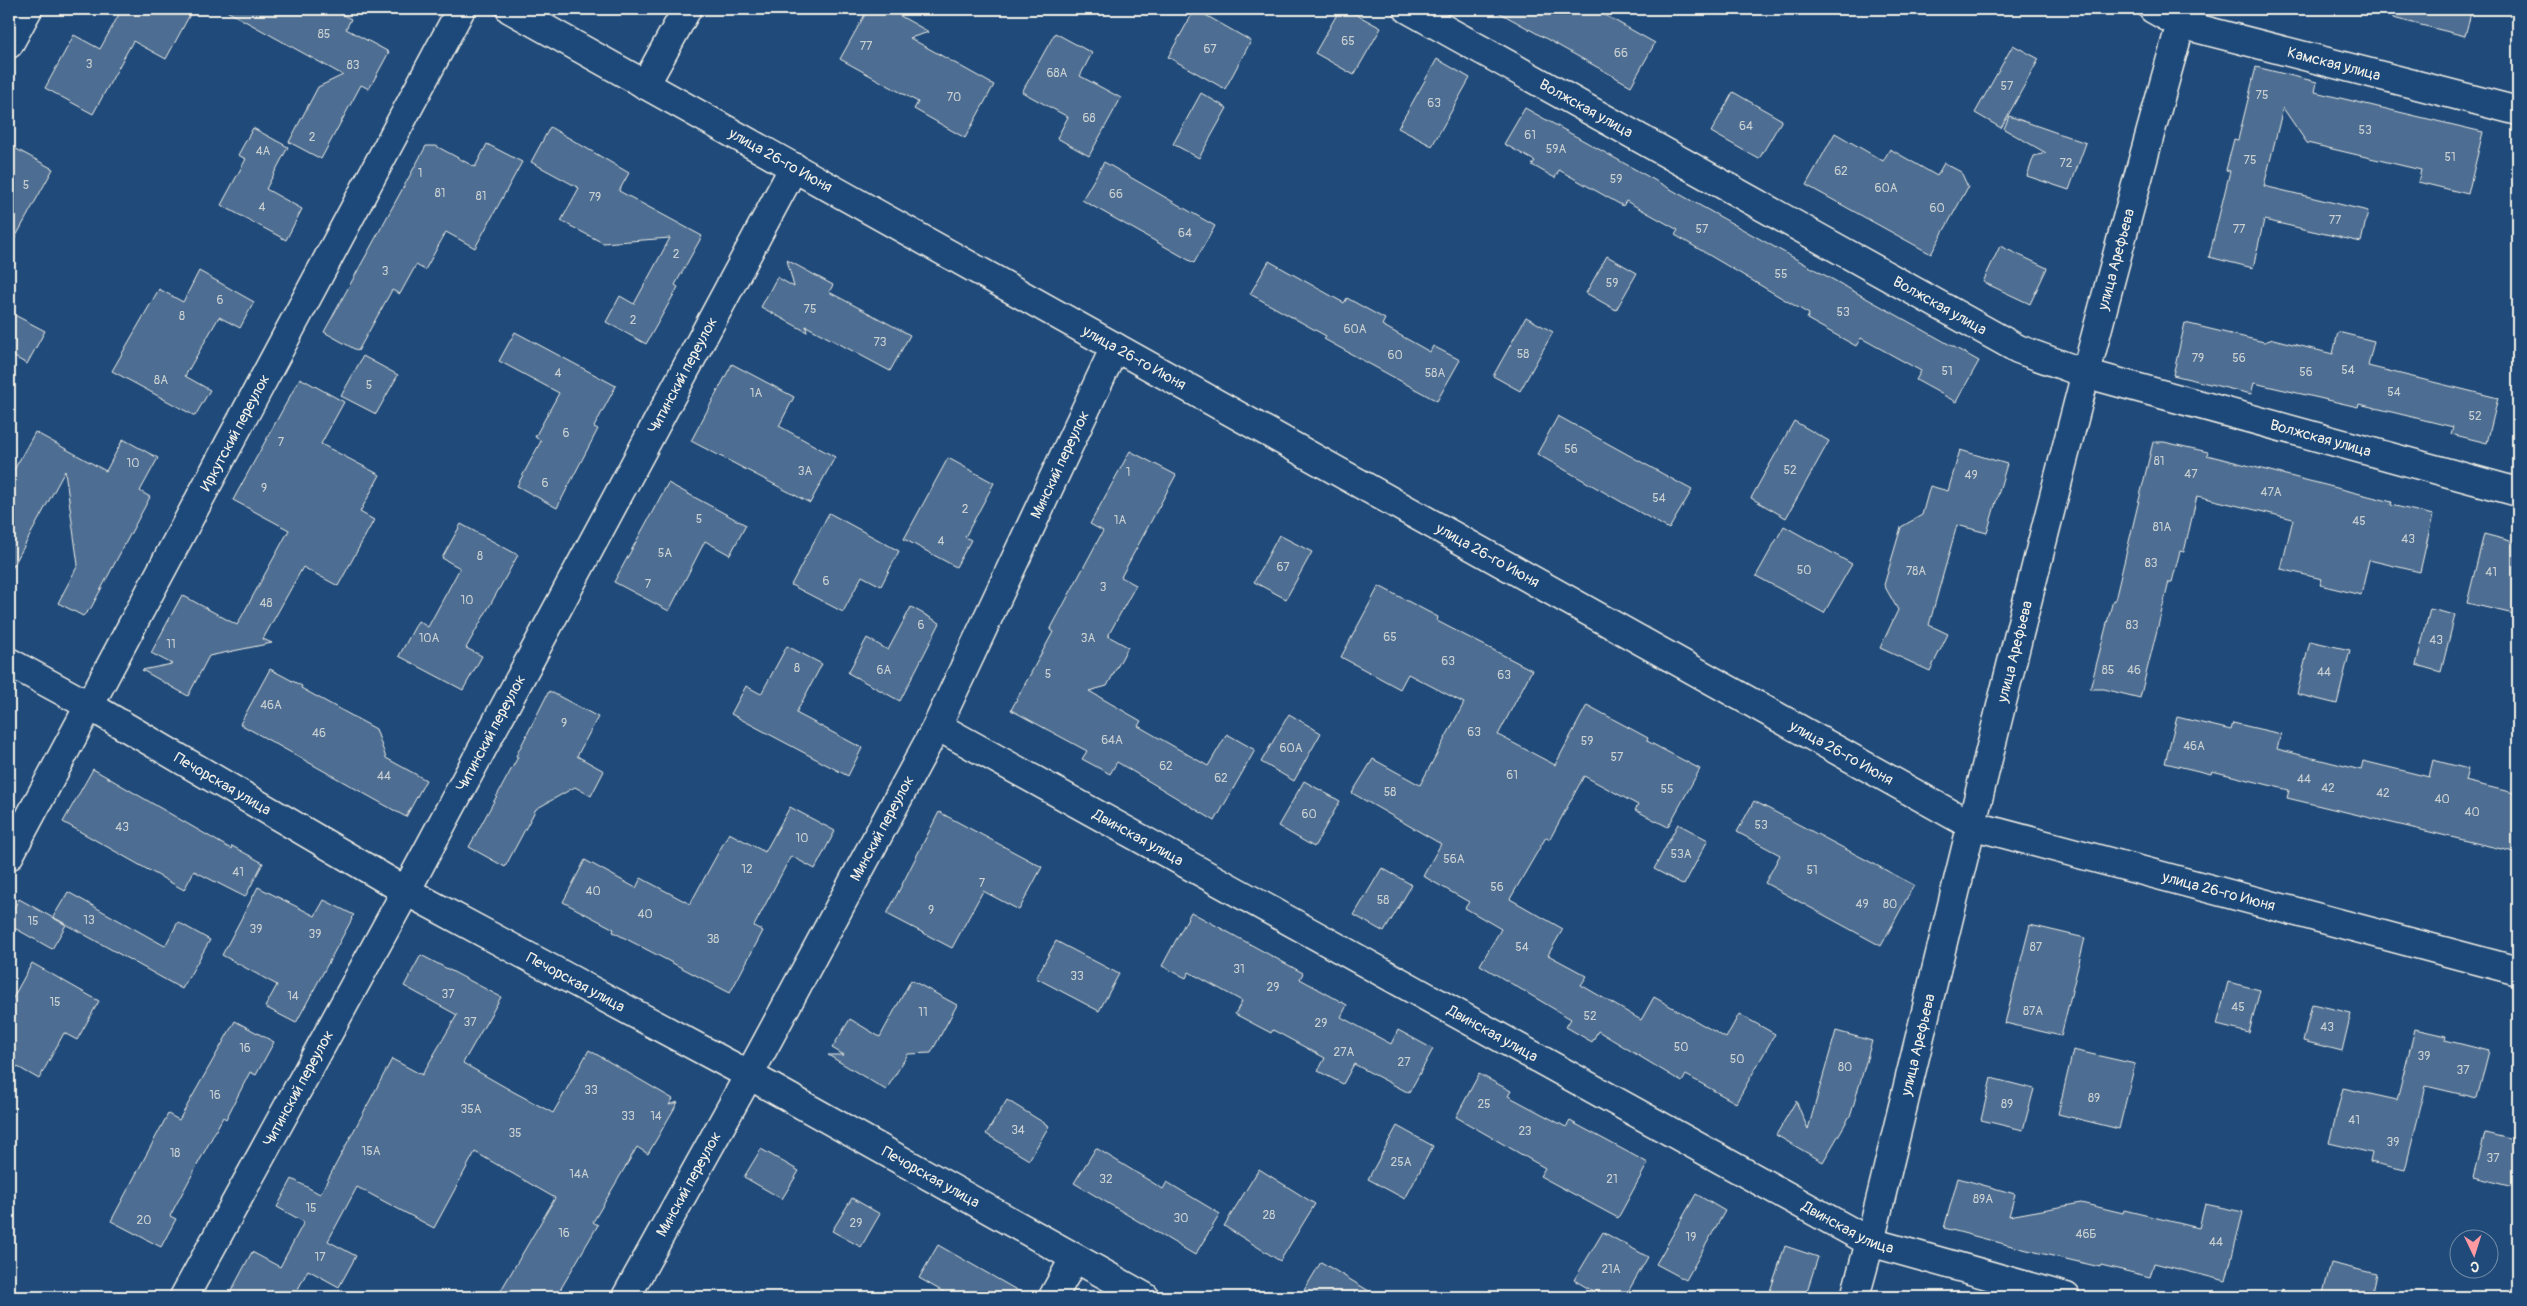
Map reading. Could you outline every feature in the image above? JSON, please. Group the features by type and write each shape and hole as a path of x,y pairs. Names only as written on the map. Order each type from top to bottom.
{"street":[{"path":"9,44 28,9"},
{"name":"Иркутский переулок","path":"9,856 461,9"},
{"name":"улица 26-го Июня","path":"510,9 1971,825 2518,971"},
{"path":"644,85 687,9"},
{"name":"Волжская улица","path":"1408,9 2018,349 2084,373 2518,492"},
{"name":"Камская улица","path":"2153,9 2518,110"},
{"name":"улица Арефьева","path":"1855,1297 2084,373 2182,16"},
{"name":"Читинский переулок","path":"184,1297 406,891 794,167"},
{"name":"Минский переулок","path":"626,1297 749,1075 937,726 1115,348"},
{"name":"Печорская улица","path":"9,662 90,706 406,891 749,1075 1074,1259 1145,1297"},
{"name":"Двинская улица","path":"937,726 1870,1242 2066,1297"},
{"path":"1053,1297 1074,1259"}],"building":[{"path":"122,9 193,9 166,59 133,41 93,114 45,88 74,35 100,49"},
{"path":"223,9 332,9 351,19 346,29 389,52 369,89 361,85 321,159 289,142 318,87 343,75"},
{"path":"868,9 888,9 929,32 910,38 994,85 965,138 914,109 918,102 840,59"},
{"path":"1195,9 1251,41 1225,89 1168,57"},
{"path":"1340,9 1346,9 1381,28 1354,75 1315,53"},
{"path":"1493,9 1594,9 1655,43 1631,86"},
{"path":"2394,9 2472,9 2465,36 2393,18"},
{"path":"1055,33 1092,53 1080,76 1121,98 1089,156 1057,138 1068,117 1022,92"},
{"path":"2013,45 2039,59 2001,128 1975,113"},
{"path":"1437,59 1470,78 1432,146 1398,128"},
{"path":"2256,67 2317,82 2315,92 2483,132 2468,194 2418,182 2421,170 2307,143 2283,108 2264,186 2368,211 2361,242 2264,220 2253,268 2209,257 2230,171 2226,170 2234,139 2238,140"},
{"path":"1733,92 1782,120 1759,159 1711,132"},
{"path":"1201,93 1227,108 1199,158 1173,144"},
{"path":"1525,108 1979,361 1956,402 1916,380 1921,371 1861,338 1856,346 1807,319 1809,314 1675,235 1678,230 1626,201 1623,206 1559,170 1555,178 1532,165 1535,161 1504,144"},
{"path":"2009,116 2086,143 2069,190 2027,176 2034,156 2046,153 2004,129"},
{"path":"550,127 629,173 619,191 702,236 675,285 678,287 646,344 606,322 620,296 634,304 670,238 603,243 561,221 579,188 531,162"},
{"path":"253,128 288,147 266,189 302,209 286,240 221,205 246,159 238,155"},
{"path":"1835,133 1883,161 1890,149 1937,176 1944,163 1961,172 1968,187 1931,254 1806,185"},
{"path":"487,144 522,162 475,248 446,232 425,270 416,265 400,294 392,290 358,351 324,332 426,146 436,146 475,167"},
{"path":"9,145 53,169 9,249"},
{"path":"1104,162 1215,226 1194,263 1082,200"},
{"path":"2000,246 2047,268 2030,304 1983,282"},
{"path":"1607,256 1637,273 1616,310 1586,293"},
{"path":"787,260 833,285 829,292 910,335 890,371 806,326 807,332 761,307 777,277 794,287"},
{"path":"1269,261 1344,303 1347,298 1385,319 1382,325 1430,352 1433,346 1460,360 1437,401 1324,339 1326,336 1250,294"},
{"path":"199,271 254,302 240,328 219,317 185,376 210,390 195,416 112,371 159,289 183,302"},
{"path":"9,312 45,331 27,364 9,354"},
{"path":"1526,317 1553,332 1520,391 1493,376"},
{"path":"2185,323 2264,342 2273,339 2333,354 2338,332 2374,341 2368,366 2498,398 2487,443 2451,434 2453,427 2359,404 2358,407 2254,383 2251,394 2173,375"},
{"path":"515,332 616,386 594,427 598,429 557,508 517,486 541,441 535,437 559,393 499,361"},
{"path":"363,356 398,375 376,414 341,396"},
{"path":"732,364 794,397 779,426 835,457 810,503 691,441"},
{"path":"300,378 344,402 321,444 380,475 360,512 374,520 338,586 303,567 263,639 272,643 209,656 188,696 142,670 172,664 151,653 182,595 237,625 289,530 233,500"},
{"path":"1558,416 1692,490 1669,529 1537,454"},
{"path":"1794,421 1829,441 1786,518 1751,498"},
{"path":"35,432 106,471 123,439 158,458 140,491 150,497 91,608 83,616 58,603 78,565 65,471 9,574 9,479"},
{"path":"2153,442 2164,442 2208,452 2207,455 2392,502 2391,505 2433,515 2420,572 2369,560 2361,595 2320,585 2322,579 2281,569 2293,519 2197,496 2184,552 2180,551 2172,582 2169,582 2140,698 2104,689 2090,689 2113,600 2115,600"},
{"path":"1960,450 2007,464 1987,533 1957,525 1929,625 1948,634 1930,671 1880,648 1898,610 1884,585 1901,527 1922,515 1930,486 1948,491"},
{"path":"1130,451 1176,475 1121,577 1136,585 1108,636 1128,647 1107,686 1089,691 1141,721 1138,726 1208,766 1227,734 1255,750 1215,821 1117,762 1110,774 1082,759 1087,751 1011,710 1053,632 1050,630 1103,531 1090,524"},
{"path":"948,458 994,483 965,537 971,540 956,567 904,539"},
{"path":"668,483 746,525 730,555 705,541 669,611 614,582"},
{"path":"829,513 899,551 881,586 862,576 843,612 791,585"},
{"path":"461,524 518,555 466,648 482,656 463,690 399,656 418,621 428,627 460,568 442,558"},
{"path":"1784,526 1852,564 1824,613 1756,576"},
{"path":"2484,534 2518,543 2518,615 2467,603"},
{"path":"1279,535 1312,552 1286,599 1254,582"},
{"path":"1379,586 1438,617 1437,621 1532,670 1498,735 1555,765 1587,705 1648,738 1647,741 1700,769 1668,827 1635,810 1638,805 1584,776 1550,839 1546,837 1510,899 1563,929 1548,955 1587,976 1581,985 1641,1020 1654,997 1726,1038 1739,1014 1775,1034 1736,1103 1686,1075 1682,1082 1598,1031 1592,1042 1566,1027 1571,1019 1480,965 1501,929 1465,908 1469,902 1423,876 1441,844 1352,793 1373,759 1420,785 1464,703 1408,674 1400,689 1341,657"},
{"path":"911,607 940,623 900,701 848,673 867,638 888,650"},
{"path":"2430,609 2455,615 2441,672 2416,665"},
{"path":"2310,641 2350,650 2337,704 2297,694"},
{"path":"787,646 822,664 796,713 862,748 848,776 731,714 746,686 761,694"},
{"path":"270,669 376,729 386,758 426,780 406,817 240,724"},
{"path":"549,691 598,717 577,756 604,771 591,796 575,787 536,809 505,867 469,847 518,757 516,756"},
{"path":"1289,714 1321,733 1294,781 1261,762"},
{"path":"2177,717 2231,730 2233,723 2281,734 2277,749 2361,770 2363,761 2429,777 2433,760 2468,769 2465,781 2518,794 2518,853 2287,798 2289,790 2212,771 2211,774 2165,763"},
{"path":"93,769 231,849 232,846 263,863 245,897 194,871 184,890 63,822"},
{"path":"1304,781 1340,801 1314,847 1278,826"},
{"path":"1754,801 1914,885 1881,946 1765,883 1780,855 1737,832"},
{"path":"790,807 835,831 815,869 791,856 754,926 763,931 730,993 613,932 614,929 563,902 585,860 636,888 641,878 690,904 729,833 765,852"},
{"path":"939,812 1042,867 1019,910 983,891 952,948 887,914"},
{"path":"1678,824 1708,840 1684,885 1654,869"},
{"path":"1382,868 1412,885 1384,932 1354,915"},
{"path":"258,887 315,916 324,900 354,915 296,1023 265,1007 277,985 222,955"},
{"path":"68,892 165,946 178,922 210,940 182,989 53,917"},
{"path":"19,899 66,925 52,949 9,925 9,917"},
{"path":"1191,912 1303,973 1300,979 1347,1005 1341,1017 1391,1044 1398,1030 1433,1049 1409,1093 1354,1064 1343,1084 1318,1071 1325,1058 1273,1030 1271,1033 1235,1014 1242,1001 1189,972 1186,978 1162,966"},
{"path":"2030,925 2085,938 2061,1036 2005,1023"},
{"path":"1056,941 1119,974 1099,1011 1036,978"},
{"path":"421,955 501,997 463,1063 553,1113 589,1050 673,1099 669,1105 678,1102 648,1154 637,1147 593,1222 598,1225 556,1297 497,1297 555,1198 475,1152 434,1228 357,1187 328,1241 356,1256 339,1287 308,1270 294,1297 228,1297 252,1252 280,1267 304,1222 277,1207 292,1179 320,1194 392,1059 422,1075 457,1015 404,986"},
{"path":"32,963 99,1001 77,1040 64,1033 39,1079 9,1062 9,1005"},
{"path":"911,980 957,1005 931,1053 908,1054 886,1090 828,1055 844,1055 832,1048 850,1019 880,1037"},
{"path":"2228,982 2260,990 2249,1033 2217,1025"},
{"path":"2312,1004 2351,1013 2342,1051 2303,1041"},
{"path":"235,1021 274,1042 256,1075 250,1072 226,1119 223,1117 170,1216 176,1219 161,1247 111,1221 168,1114 179,1120"},
{"path":"2415,1029 2446,1036 2445,1040 2489,1051 2477,1098 2426,1086 2405,1170 2370,1162 2372,1153 2329,1143 2343,1088 2397,1100"},
{"path":"1836,1031 1872,1041 1851,1114 1823,1162 1776,1135 1796,1101 1808,1129"},
{"path":"2073,1050 2135,1064 2119,1129 2058,1114"},
{"path":"1479,1074 1511,1091 1508,1096 1566,1127 1570,1121 1648,1163 1618,1218 1540,1176 1545,1168 1456,1117"},
{"path":"1991,1078 2034,1089 2023,1130 1981,1120"},
{"path":"1007,1100 1049,1126 1029,1160 986,1134"},
{"path":"1397,1126 1433,1146 1405,1199 1368,1179"},
{"path":"2485,1133 2518,1141 2518,1188 2474,1177"},
{"path":"1096,1148 1163,1189 1167,1182 1220,1214 1195,1255 1074,1183"},
{"path":"761,1149 799,1171 782,1199 744,1177"},
{"path":"1259,1169 1315,1204 1280,1261 1224,1226"},
{"path":"1958,1178 2015,1194 2009,1216 2081,1203 2123,1213 2124,1210 2199,1228 2205,1204 2243,1212 2226,1281 2154,1263 2150,1277 2027,1250 1944,1228"},
{"path":"1696,1194 1725,1211 1686,1280 1656,1264"},
{"path":"852,1198 880,1214 861,1247 832,1231"},
{"path":"1603,1232 1648,1257 1625,1297 1603,1297 1574,1280"},
{"path":"938,1245 1029,1297 952,1297 919,1278"},
{"path":"1785,1246 1818,1257 1805,1297 1768,1297"},
{"path":"1321,1262 1379,1297 1300,1297"},
{"path":"2331,1263 2376,1274 2371,1297 2322,1297"}]}
